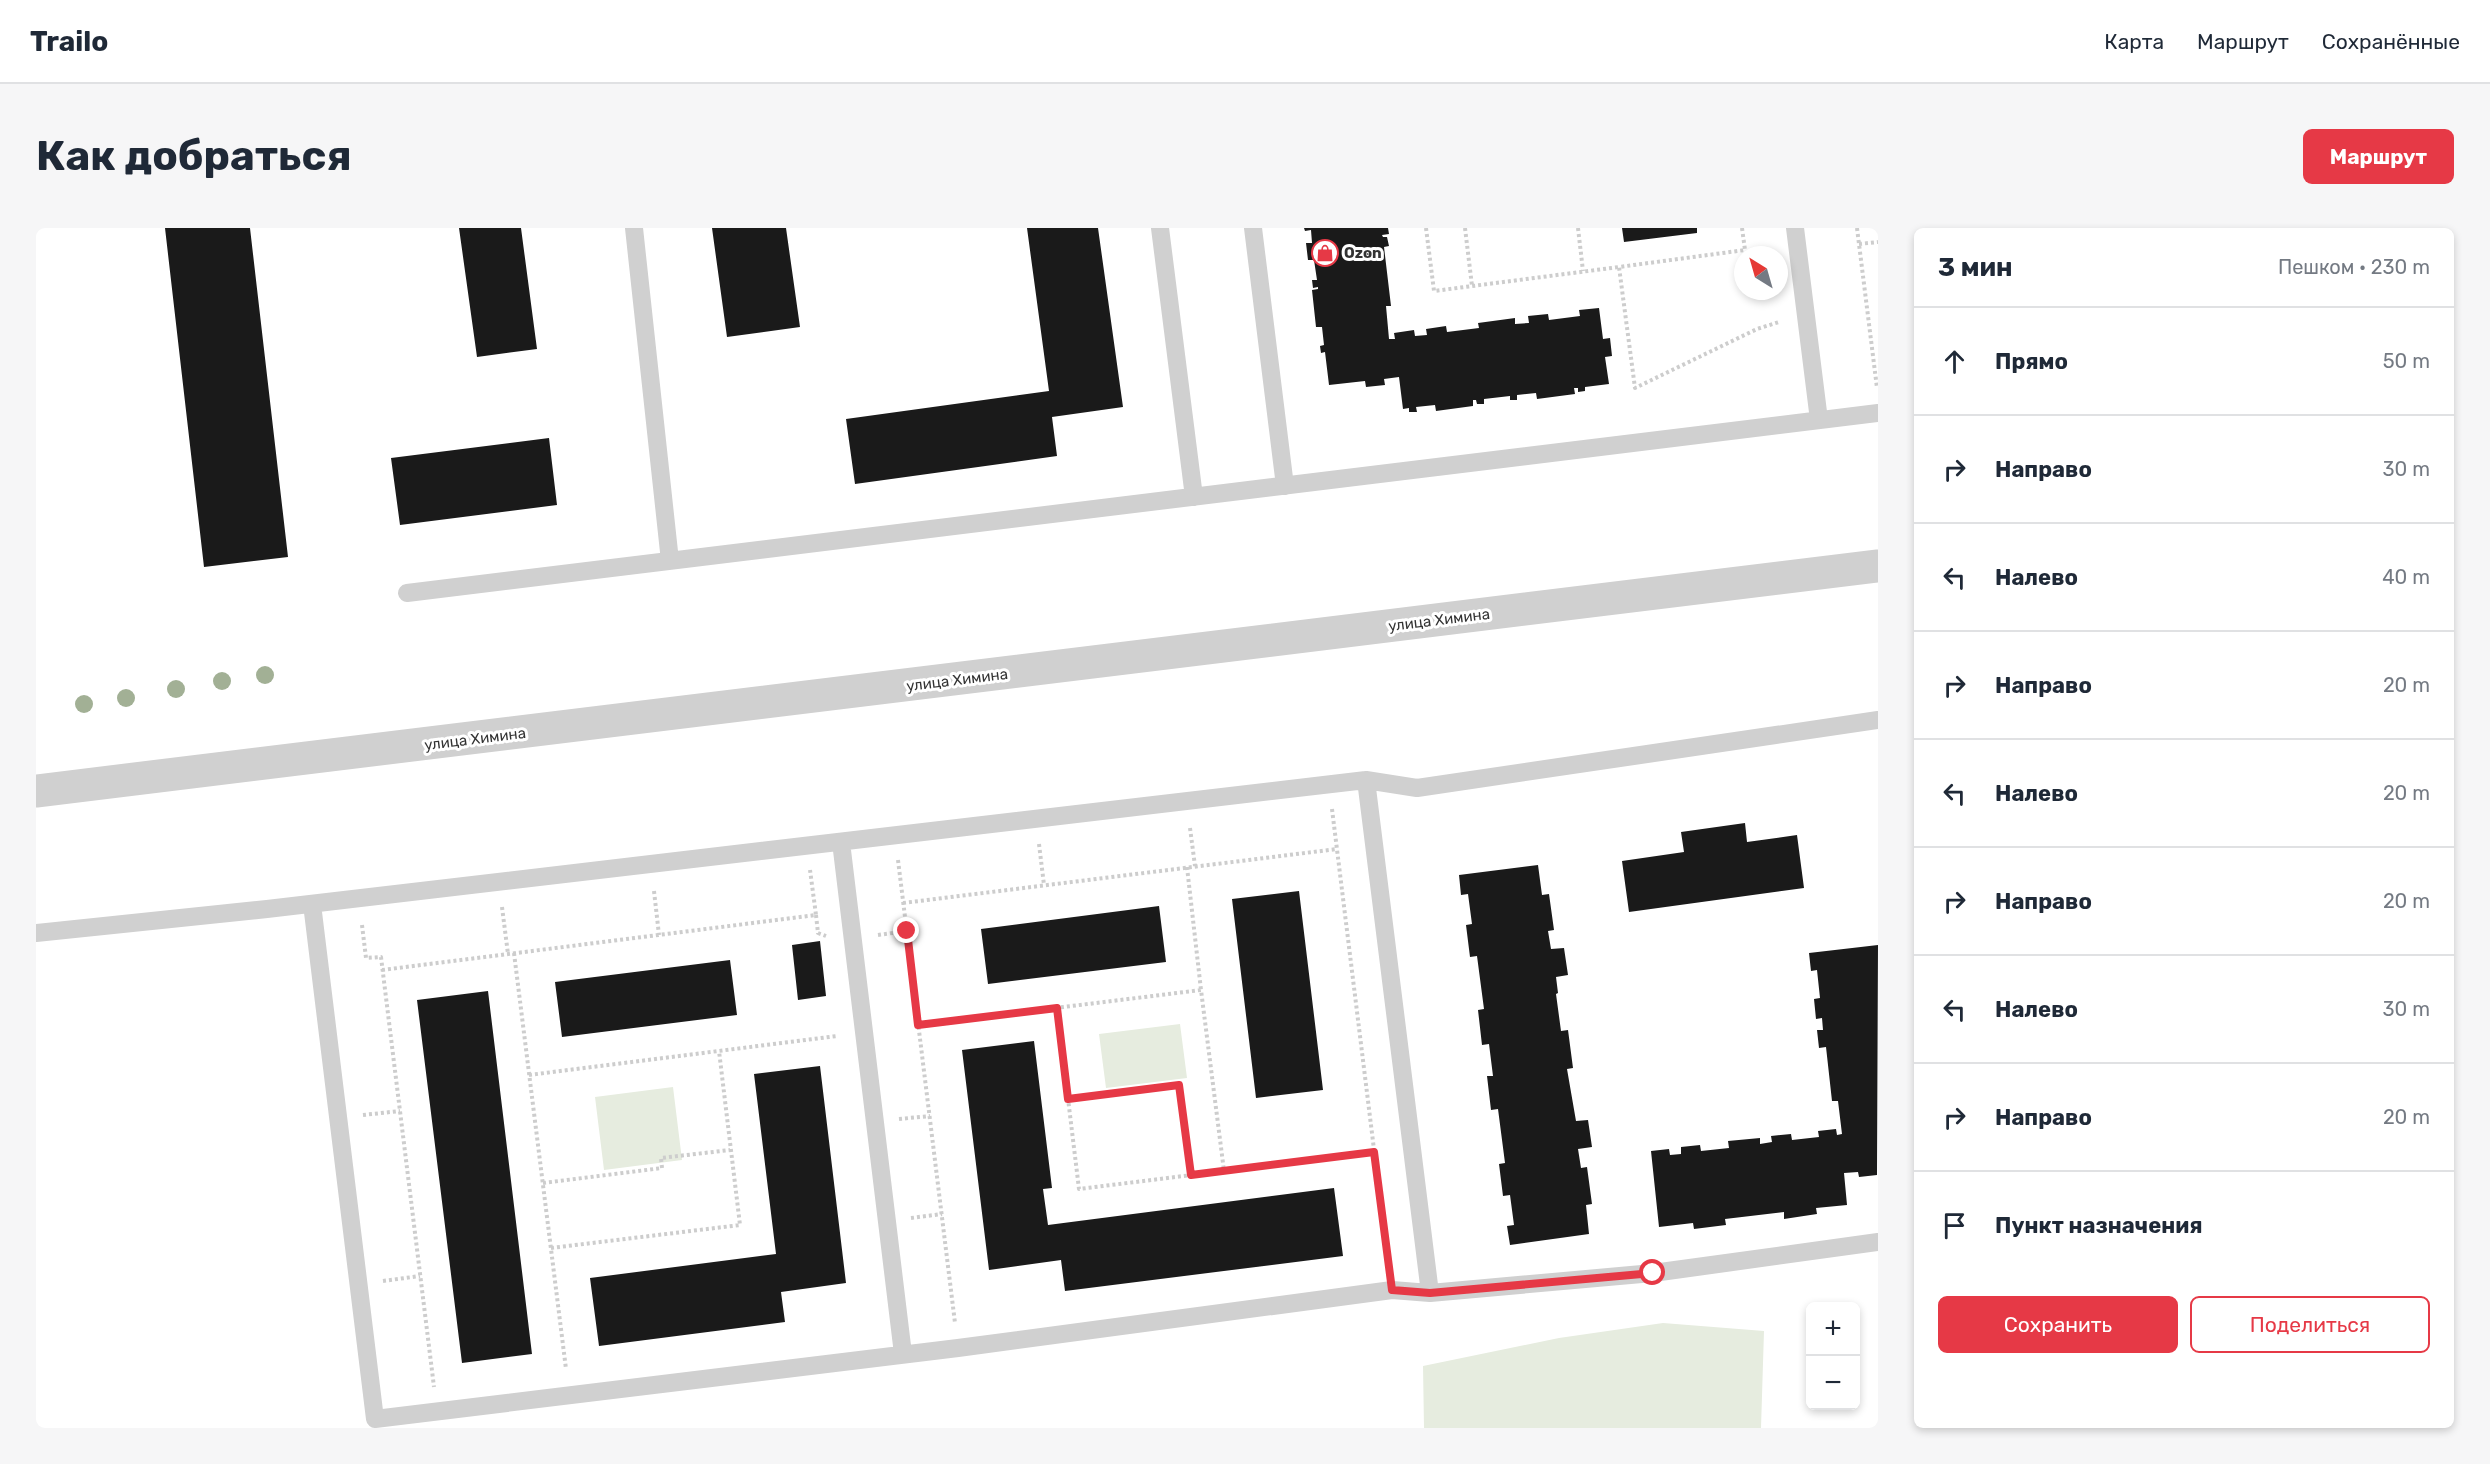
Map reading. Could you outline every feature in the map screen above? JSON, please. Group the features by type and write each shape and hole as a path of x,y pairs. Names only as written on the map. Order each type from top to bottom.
{"street":[{"name":"улица Химина","path":"36,791 292,762 1878,566"}],"lane":[{"path":"634,228 670,561"},
{"path":"1160,228 1194,497"},
{"path":"1253,228 1285,486"},
{"path":"1796,228 1819,420"},
{"path":"407,593 1878,413"},
{"path":"36,933 312,904 1366,780 1417,788 1878,720"},
{"path":"1366,780 1430,1293"},
{"path":"841,842 903,1354"},
{"path":"312,904 375,1419 958,1348 1392,1290 1430,1293 1653,1273 1878,1242"}],"path":[{"path":"1426,228 1434,291 1745,250 1742,228"},
{"path":"1465,228 1472,286"},
{"path":"1578,228 1583,271"},
{"path":"1857,228 1878,395"},
{"path":"1859,244 1878,242"},
{"path":"1619,267 1635,388 1757,329 1806,315"},
{"path":"1329,785 1392,1290"},
{"path":"1187,801 1195,866"},
{"path":"1036,819 1044,885"},
{"path":"895,835 958,1348"},
{"path":"382,970 816,915 807,846"},
{"path":"903,903 1337,849"},
{"path":"650,864 659,935"},
{"path":"1187,867 1224,1171"},
{"path":"499,882 508,954"},
{"path":"359,898 366,958 381,957 436,1412"},
{"path":"514,953 569,1395"},
{"path":"918,1025 1201,990"},
{"path":"1057,1008 1079,1189 1374,1152"},
{"path":"529,1075 846,1035"},
{"path":"551,1248 740,1224 718,1051"},
{"path":"1068,1099 1179,1085 1191,1175"},
{"path":"339,1118 400,1111"},
{"path":"543,1183 662,1168 661,1158 730,1150"},
{"path":"359,1284 420,1276"}],"shaded area":[{"path":"1180,1024 1187,1078 1106,1088 1099,1034"},
{"path":"673,1087 682,1160 604,1170 595,1097"},
{"path":"1663,1323 1764,1331 1761,1428 1424,1428 1423,1366 1559,1338"}],"building":[{"path":"165,228 250,228 288,557 204,567"},
{"path":"459,228 521,228 537,349 477,357"},
{"path":"712,228 786,228 800,327 727,337"},
{"path":"1027,228 1098,228 1123,407 1052,417 1057,456 855,484 846,419 1049,391"},
{"path":"1304,228 1388,228 1389,234 1382,235 1387,237 1389,246 1384,247 1391,306 1386,306 1389,339 1395,339 1394,333 1414,330 1415,336 1427,335 1426,329 1446,326 1447,332 1479,328 1478,323 1515,318 1515,324 1529,323 1528,316 1548,314 1549,320 1580,316 1579,310 1599,308 1603,339 1610,338 1612,356 1605,357 1609,384 1585,387 1585,391 1578,392 1578,388 1574,388 1575,394 1537,399 1536,393 1517,395 1517,400 1510,400 1510,396 1484,399 1484,404 1477,404 1476,400 1473,400 1473,406 1436,411 1435,405 1416,407 1417,412 1409,412 1409,408 1403,409 1399,377 1384,379 1385,385 1366,387 1365,381 1329,385 1325,352 1321,353 1320,346 1324,345 1322,327 1316,327 1312,290 1318,287 1313,288 1312,280 1317,280 1314,260 1308,260 1306,243 1312,243 1311,230 1305,231"},
{"path":"1622,228 1697,228 1697,233 1624,242"},
{"path":"549,438 557,505 400,525 391,458"},
{"path":"1745,823 1747,842 1797,835 1804,888 1629,912 1622,861 1684,852 1681,832"},
{"path":"1538,865 1542,895 1549,894 1554,930 1548,931 1551,949 1564,948 1568,975 1556,977 1558,993 1556,994 1561,1031 1568,1030 1573,1068 1567,1069 1576,1121 1588,1120 1592,1147 1578,1149 1581,1168 1587,1167 1592,1204 1586,1205 1589,1234 1510,1245 1507,1226 1514,1225 1510,1195 1503,1196 1499,1164 1505,1163 1498,1109 1491,1110 1487,1076 1493,1076 1489,1044 1482,1045 1478,1010 1484,1009 1477,956 1470,957 1466,925 1472,924 1468,894 1461,895 1459,875"},
{"path":"1299,891 1323,1090 1256,1098 1232,899"},
{"path":"1159,906 1166,962 988,984 981,929"},
{"path":"820,941 826,996 798,1000 792,945"},
{"path":"1878,945 1877,1175 1859,1177 1858,1172 1844,1173 1847,1205 1816,1208 1817,1214 1784,1219 1784,1212 1725,1219 1726,1225 1694,1229 1693,1223 1659,1227 1651,1151 1669,1149 1670,1155 1681,1154 1681,1147 1700,1145 1701,1151 1729,1148 1728,1141 1760,1138 1760,1144 1772,1142 1771,1136 1791,1134 1792,1140 1819,1137 1818,1131 1836,1129 1837,1135 1842,1134 1838,1101 1832,1101 1826,1047 1819,1048 1817,1030 1823,1030 1822,1018 1816,1019 1814,999 1820,998 1817,970 1811,971 1809,953"},
{"path":"730,960 737,1015 562,1037 555,982"},
{"path":"488,991 532,1354 462,1363 417,1000"},
{"path":"1034,1041 1052,1188 1043,1189 1048,1225 1334,1188 1343,1256 1065,1291 1061,1260 989,1270 962,1050"},
{"path":"820,1066 846,1283 781,1292 785,1322 599,1346 590,1278 776,1254 754,1074"}],"place":[{"name":"Ozon","path":"1325,253"}],"route":[{"path":"907,931 918,1025 1057,1008 1068,1099 1179,1085 1191,1175 1374,1152 1392,1290 1430,1293 1653,1273"}]}
